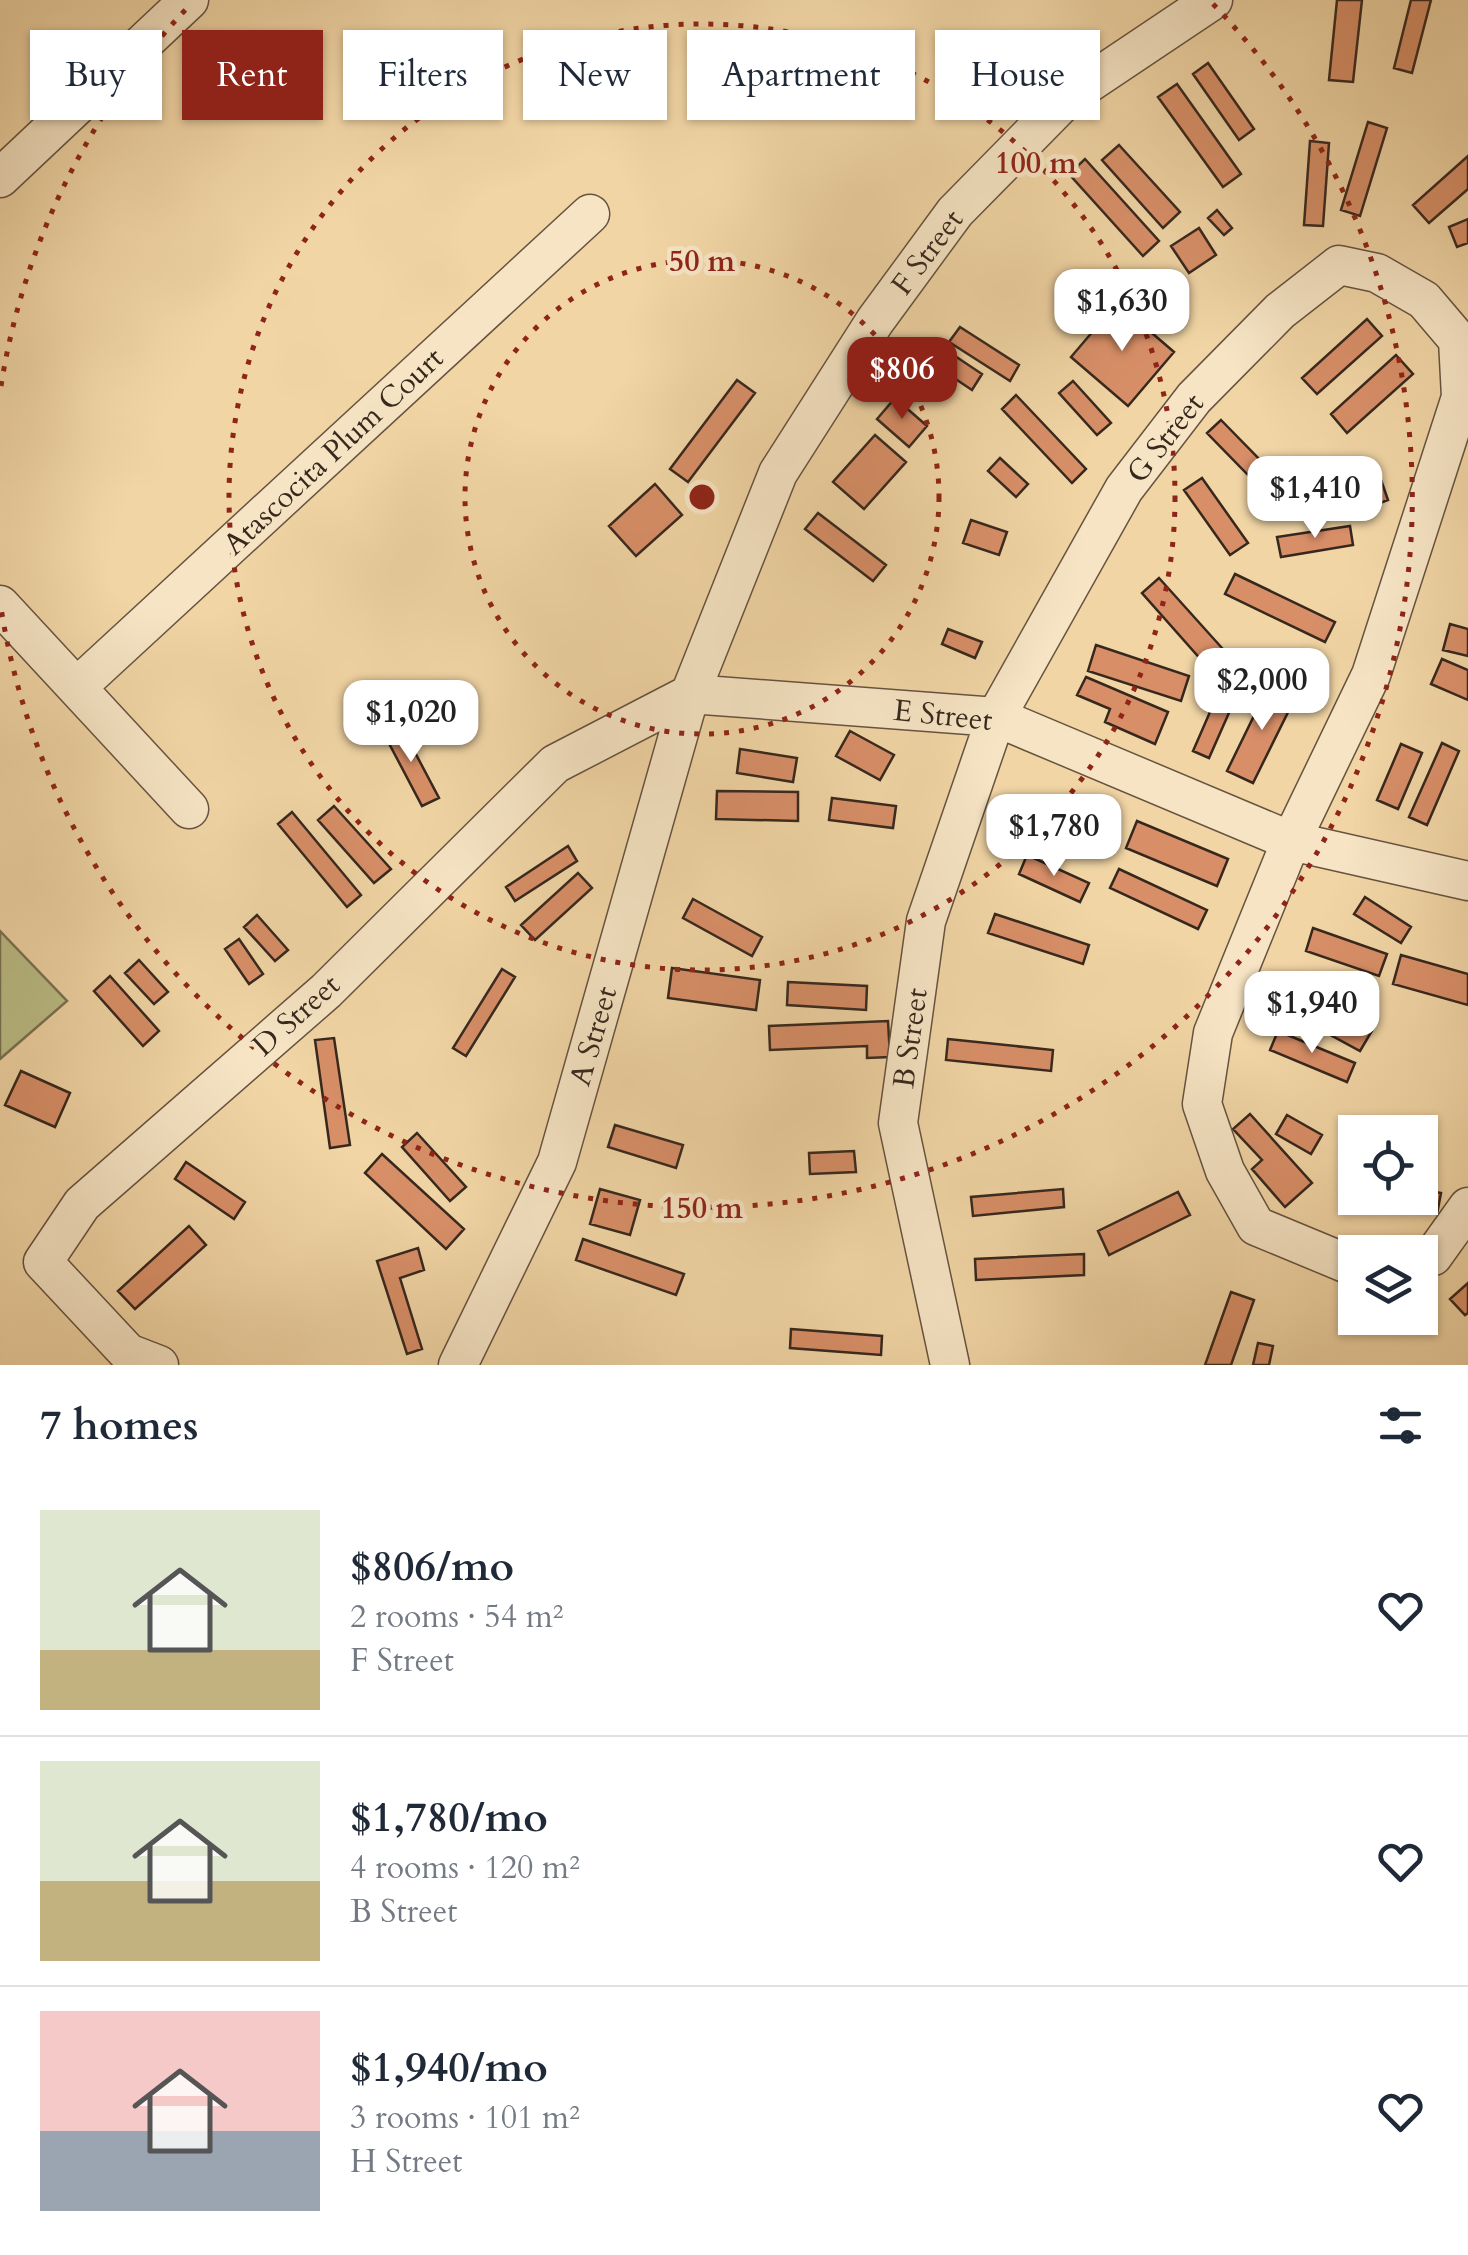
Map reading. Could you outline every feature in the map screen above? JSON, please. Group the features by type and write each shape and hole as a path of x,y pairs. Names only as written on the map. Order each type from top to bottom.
{"street":[{"path":"0,178 189,0"},
{"name":"F Street","path":"690,694 778,473 875,321 955,212 1068,96 1213,0"},
{"name":"Atascocita Plum Court","path":"77,688 590,214"},
{"name":"G Street","path":"996,717 1124,489 1194,398 1280,311 1339,265 1377,273 1424,300 1458,340 1461,397 1370,675 1291,841"},
{"path":"0,604 189,809"},
{"name":"E Street","path":"690,694 996,717 1291,841 1468,880"},
{"name":"D Street","path":"159,1365 128,1353 43,1262 82,1204 326,991 555,764 690,694"},
{"name":"A Street","path":"458,1365 557,1162 690,694"},
{"name":"B Street","path":"950,1365 898,1123 926,921 996,717"},
{"path":"1291,841 1213,1033 1202,1104 1225,1171 1256,1226 1338,1260"},
{"path":"1438,1249 1468,1208"}],"green space":[{"path":"0,931 67,1001 0,1059"}],"building":[{"path":"1337,0 1362,0 1353,82 1329,80"},
{"path":"1411,0 1431,0 1412,73 1394,68"},
{"path":"1208,63 1254,129 1239,140 1193,74"},
{"path":"1177,84 1241,174 1223,187 1158,97"},
{"path":"1368,122 1387,128 1360,216 1341,210"},
{"path":"1310,141 1329,143 1323,226 1304,225"},
{"path":"1119,145 1180,212 1163,228 1102,160"},
{"path":"1468,156 1468,189 1429,223 1413,205"},
{"path":"1085,159 1159,241 1143,256 1069,174"},
{"path":"1217,210 1232,228 1224,235 1208,218"},
{"path":"1468,219 1468,243 1457,247 1449,227"},
{"path":"1199,228 1216,255 1189,273 1171,246"},
{"path":"1117,303 1174,352 1128,406 1071,357"},
{"path":"1367,319 1382,336 1317,394 1302,378"},
{"path":"960,327 1019,365 1010,381 949,342"},
{"path":"931,340 982,374 972,390 921,356"},
{"path":"1396,355 1413,374 1347,433 1331,414"},
{"path":"737,380 755,393 688,482 670,469"},
{"path":"1073,381 1111,423 1097,435 1059,393"},
{"path":"1016,395 1086,469 1072,483 1002,409"},
{"path":"895,398 927,426 909,447 877,419"},
{"path":"1221,420 1264,464 1250,477 1207,433"},
{"path":"875,435 906,462 864,509 833,482"},
{"path":"1000,458 1028,484 1016,497 988,471"},
{"path":"1380,477 1388,500 1338,519 1328,497"},
{"path":"1202,478 1248,543 1230,555 1184,490"},
{"path":"655,484 682,515 636,556 609,526"},
{"path":"818,513 886,565 873,581 805,529"},
{"path":"971,520 1007,532 999,555 963,543"},
{"path":"1350,526 1353,545 1281,557 1277,537"},
{"path":"1235,574 1335,622 1325,642 1225,594"},
{"path":"1159,578 1222,648 1204,663 1142,593"},
{"path":"1450,624 1468,629 1468,656 1443,650"},
{"path":"948,629 982,642 975,658 942,644"},
{"path":"1096,645 1189,676 1181,701 1088,671"},
{"path":"1442,659 1468,670 1468,700 1431,684"},
{"path":"1227,673 1243,681 1209,758 1193,751"},
{"path":"1086,677 1168,712 1155,744 1105,722 1110,709 1077,695"},
{"path":"1270,683 1296,696 1253,783 1227,771"},
{"path":"400,724 439,798 422,806 383,732"},
{"path":"850,731 894,755 880,780 836,756"},
{"path":"1442,743 1459,751 1427,825 1409,817"},
{"path":"1401,744 1422,753 1398,809 1377,800"},
{"path":"740,749 797,758 793,782 737,773"},
{"path":"717,791 798,792 798,821 716,819"},
{"path":"832,798 896,806 893,828 829,820"},
{"path":"334,806 391,869 374,883 318,820"},
{"path":"292,812 361,895 347,907 278,824"},
{"path":"1137,821 1228,859 1217,886 1126,848"},
{"path":"568,846 577,861 515,901 506,887"},
{"path":"1027,855 1089,883 1080,902 1019,874"},
{"path":"1119,869 1207,910 1198,929 1110,888"},
{"path":"578,873 592,888 535,940 521,925"},
{"path":"1365,897 1411,927 1401,943 1354,914"},
{"path":"693,899 762,937 752,956 683,918"},
{"path":"995,914 1089,945 1083,964 988,933"},
{"path":"257,915 288,950 275,961 244,927"},
{"path":"1313,928 1387,954 1379,976 1306,951"},
{"path":"239,939 263,974 249,984 225,949"},
{"path":"1401,955 1468,974 1468,1005 1393,984"},
{"path":"139,960 168,992 154,1004 125,973"},
{"path":"672,968 760,980 756,1010 668,998"},
{"path":"502,969 515,977 466,1056 453,1048"},
{"path":"110,976 159,1031 143,1046 94,991"},
{"path":"1294,979 1376,1024 1360,1051 1279,1007"},
{"path":"788,982 867,986 866,1010 787,1005"},
{"path":"888,1021 890,1057 867,1058 867,1046 770,1050 769,1026"},
{"path":"1278,1031 1355,1063 1347,1082 1270,1050"},
{"path":"334,1038 350,1145 330,1148 315,1040"},
{"path":"948,1039 1053,1050 1051,1071 946,1060"},
{"path":"21,1071 70,1093 55,1127 5,1105"},
{"path":"1250,1114 1312,1183 1285,1207 1252,1169 1262,1160 1233,1129"},
{"path":"1287,1115 1322,1135 1311,1154 1276,1134"},
{"path":"615,1125 683,1145 676,1168 608,1147"},
{"path":"417,1133 466,1187 450,1201 402,1147"},
{"path":"854,1151 856,1172 810,1174 809,1153"},
{"path":"382,1154 464,1229 446,1249 365,1173"},
{"path":"186,1162 245,1202 234,1219 175,1179"},
{"path":"600,1189 640,1200 630,1235 590,1224"},
{"path":"1063,1189 1064,1207 973,1216 971,1197"},
{"path":"1178,1192 1190,1215 1109,1255 1098,1231"},
{"path":"189,1226 206,1245 135,1309 118,1291"},
{"path":"583,1239 684,1274 676,1295 576,1260"},
{"path":"418,1248 424,1270 400,1278 422,1349 407,1354 377,1261"},
{"path":"1084,1254 1084,1275 976,1280 975,1259"},
{"path":"1468,1283 1468,1313 1465,1315 1450,1299"},
{"path":"1231,1292 1254,1300 1231,1365 1205,1365"},
{"path":"791,1329 882,1336 881,1355 790,1348"},
{"path":"1258,1343 1273,1346 1269,1365 1253,1365"}]}
